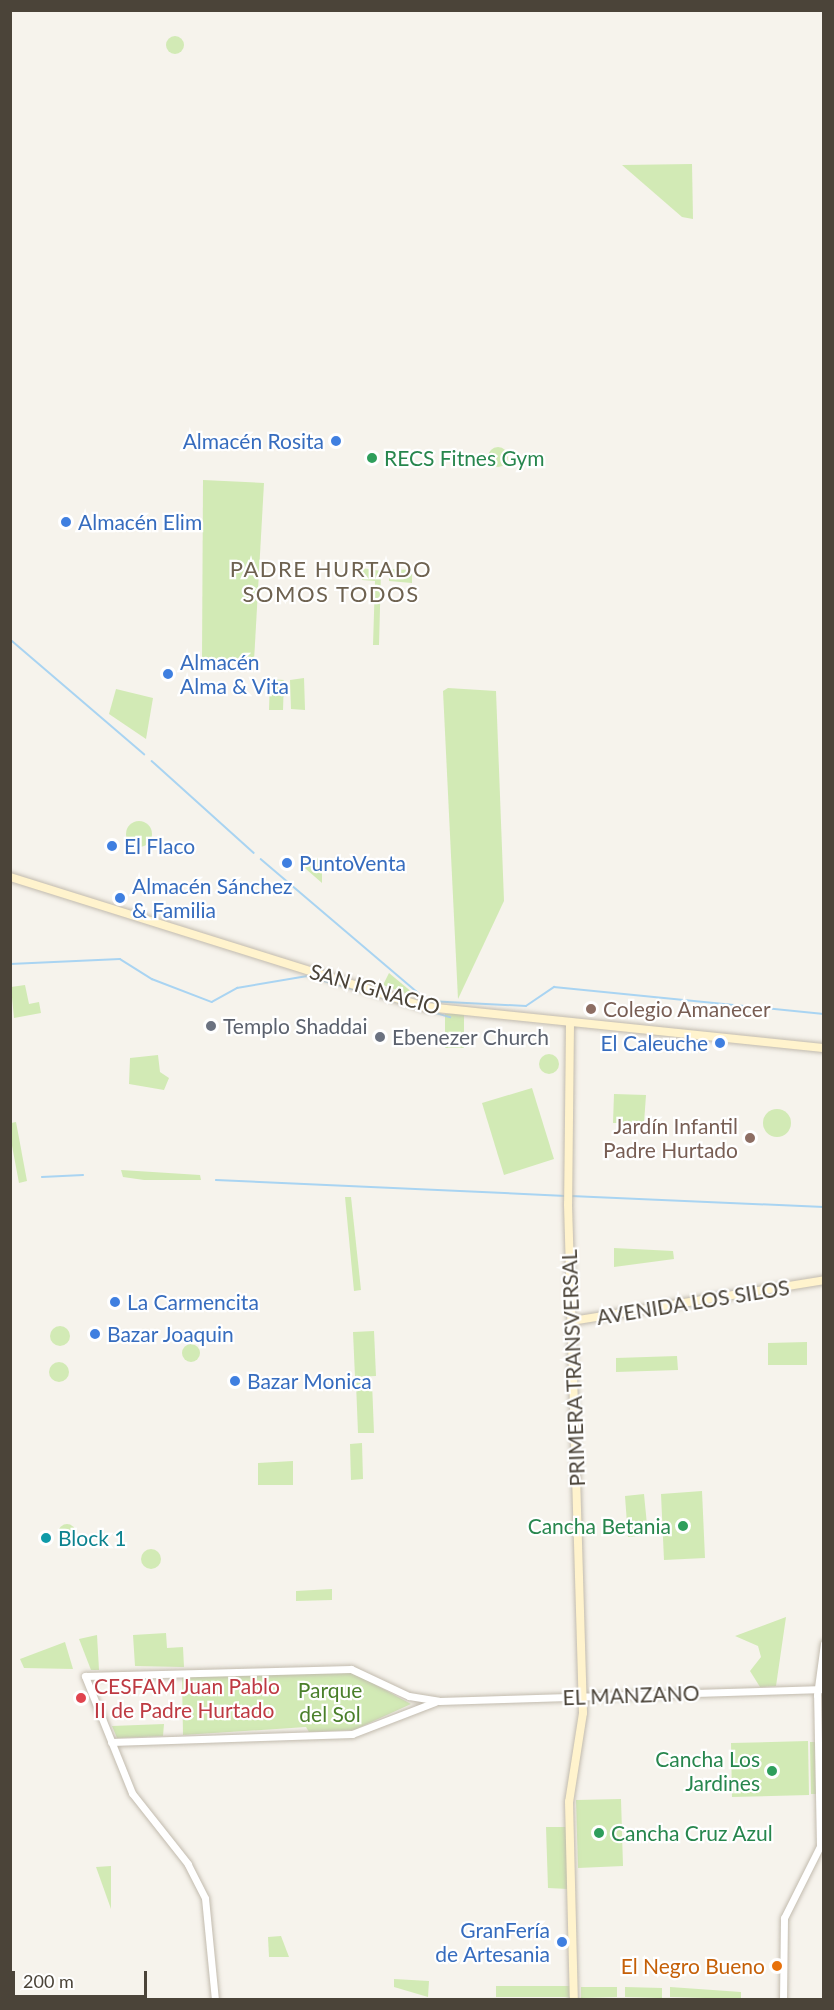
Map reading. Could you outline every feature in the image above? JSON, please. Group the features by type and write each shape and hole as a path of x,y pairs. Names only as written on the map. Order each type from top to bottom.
{"main road":[{"name":"SAN IGNACIO","path":"10,877 420,1006 824,1048"},
{"name":"PRIMERA TRANSVERSAL","path":"570,1023 568,1199 583,1697 569,1802 574,2000"},
{"name":"AVENIDA LOS SILOS","path":"572,1321 819,1284 824,1280"}],"street":[{"path":"783,2000 784,1917 821,1842 820,1689 824,1643"},
{"name":"EL MANZANO","path":"439,1701 416,1707 352,1734 111,1742 85,1676 351,1669 414,1697 439,1701 820,1689"},
{"path":"414,1697 416,1707"},
{"path":"111,1742 139,1807 185,1860 206,1898 215,2000"}],"green space":[{"path":"175,36 183,41 184,45 179,53 175,54 167,49 166,45 171,37"},
{"path":"692,164 693,219 682,217 622,165"},
{"path":"498,447 505,450 508,457 505,464 498,467 491,464 488,457 491,450"},
{"path":"203,480 264,483 254,661 202,659"},
{"path":"362,568 381,571 379,645 373,645 375,581 362,580"},
{"path":"389,569 412,570 412,583 389,581"},
{"path":"304,678 305,710 291,709 290,680"},
{"path":"270,679 284,680 283,710 269,710"},
{"path":"448,688 496,691 504,901 458,999 443,691"},
{"path":"116,689 153,698 146,739 109,714"},
{"path":"139,821 148,825 152,834 148,843 139,847 130,843 126,834 130,825"},
{"path":"322,858 322,883 299,863 299,859"},
{"path":"389,973 419,998 383,985"},
{"path":"25,985 29,1004 39,1002 41,1013 14,1018 11,987"},
{"path":"445,1014 464,1014 464,1048 445,1048"},
{"path":"549,1054 556,1057 559,1064 556,1071 549,1074 542,1071 539,1064 542,1057"},
{"path":"158,1055 160,1072 169,1078 164,1090 129,1084 130,1058"},
{"path":"532,1088 554,1159 504,1175 482,1103"},
{"path":"614,1094 646,1095 644,1123 613,1123"},
{"path":"777,1109 787,1113 791,1123 787,1133 777,1137 767,1133 763,1123 767,1113"},
{"path":"16,1122 27,1181 19,1183 10,1135 11,1123"},
{"path":"121,1170 200,1175 201,1180 144,1180 123,1177"},
{"path":"345,1197 351,1197 361,1290 354,1291"},
{"path":"614,1248 673,1251 674,1259 614,1267"},
{"path":"60,1326 67,1329 70,1336 67,1343 60,1346 53,1343 50,1336 53,1329"},
{"path":"374,1331 376,1376 355,1377 353,1332"},
{"path":"807,1342 807,1365 768,1365 768,1343"},
{"path":"191,1344 197,1347 200,1353 197,1359 191,1362 185,1359 182,1353 185,1347"},
{"path":"677,1356 678,1370 616,1372 616,1358"},
{"path":"59,1362 66,1365 69,1372 66,1379 59,1382 52,1379 49,1372 52,1365"},
{"path":"372,1382 374,1433 358,1433 356,1383"},
{"path":"362,1443 363,1479 351,1480 350,1444"},
{"path":"293,1461 293,1485 258,1485 258,1463"},
{"name":"Cancha Betania","path":"702,1491 705,1558 664,1560 661,1494"},
{"path":"644,1494 648,1535 628,1537 625,1496"},
{"path":"67,1524 73,1527 76,1533 73,1539 67,1542 61,1539 58,1533 61,1527"},
{"path":"151,1549 158,1552 161,1559 158,1566 151,1569 144,1566 141,1559 144,1552"},
{"path":"332,1589 332,1600 296,1601 296,1591"},
{"path":"786,1617 776,1686 760,1687 750,1671 761,1657 758,1646 735,1636"},
{"path":"166,1633 167,1648 183,1647 184,1667 135,1666 133,1635"},
{"path":"97,1635 99,1670 91,1670 79,1639"},
{"path":"65,1642 73,1669 24,1668 20,1659"},
{"name":"Parque del Sol","path":"352,1672 411,1704 354,1730 309,1732 306,1727 183,1735 182,1677"},
{"path":"164,1724 163,1736 117,1738 112,1726"},
{"name":"Cancha Los Jardines","path":"808,1741 809,1795 732,1797 731,1743"},
{"path":"810,1742 815,1742 816,1794 811,1794"},
{"name":"Cancha Cruz Azul","path":"621,1799 623,1866 578,1868 576,1800"},
{"path":"546,1827 566,1827 568,1889 548,1888"},
{"path":"111,1866 111,1909 96,1867"},
{"path":"281,1936 289,1957 269,1957 268,1937"},
{"path":"394,1979 429,1981 428,1997 394,1987"},
{"path":"496,1986 570,1986 570,1997 496,1997"},
{"path":"581,1987 617,1987 617,1997 581,1998"},
{"path":"625,1987 662,1988 662,1998 625,1997"},
{"path":"670,1987 741,1992 741,1999 670,1997"}],"waterway":[{"path":"10,639 144,754"},
{"path":"152,761 254,853"},
{"path":"261,859 428,1001 526,1006 554,987 824,1014"},
{"path":"10,964 120,959 152,979 212,1002 237,988 307,976 450,1017"},
{"path":"42,1177 83,1175"},
{"path":"216,1180 566,1196"},
{"path":"571,1196 824,1207"}],"place":[{"name":"Almacén Rosita","path":"336,441"},
{"name":"RECS Fitnes Gym","path":"372,458"},
{"name":"Almacén Elim","path":"66,522"},
{"name":"Almacén Alma & Vita","path":"168,674"},
{"name":"El Flaco","path":"112,846"},
{"name":"PuntoVenta","path":"287,863"},
{"name":"Almacén Sánchez & Familia","path":"120,898"},
{"name":"Colegio Amanecer","path":"591,1009"},
{"name":"Templo Shaddai","path":"211,1026"},
{"name":"Ebenezer Church","path":"380,1037"},
{"name":"El Caleuche","path":"720,1043"},
{"name":"Jardín Infantil Padre Hurtado","path":"750,1138"},
{"name":"La Carmencita","path":"115,1302"},
{"name":"Bazar Joaquin","path":"95,1334"},
{"name":"Bazar Monica","path":"235,1381"},
{"name":"Cancha Betania","path":"683,1526"},
{"name":"Block 1","path":"46,1538"},
{"name":"CESFAM Juan Pablo II de Padre Hurtado","path":"81,1698"},
{"name":"Cancha Los Jardines","path":"772,1771"},
{"name":"Cancha Cruz Azul","path":"599,1833"},
{"name":"GranFería de Artesania","path":"562,1942"},
{"name":"El Negro Bueno","path":"777,1966"}],"district":[{"name":"PADRE HURTADO SOMOS TODOS","path":"331,580"}]}
